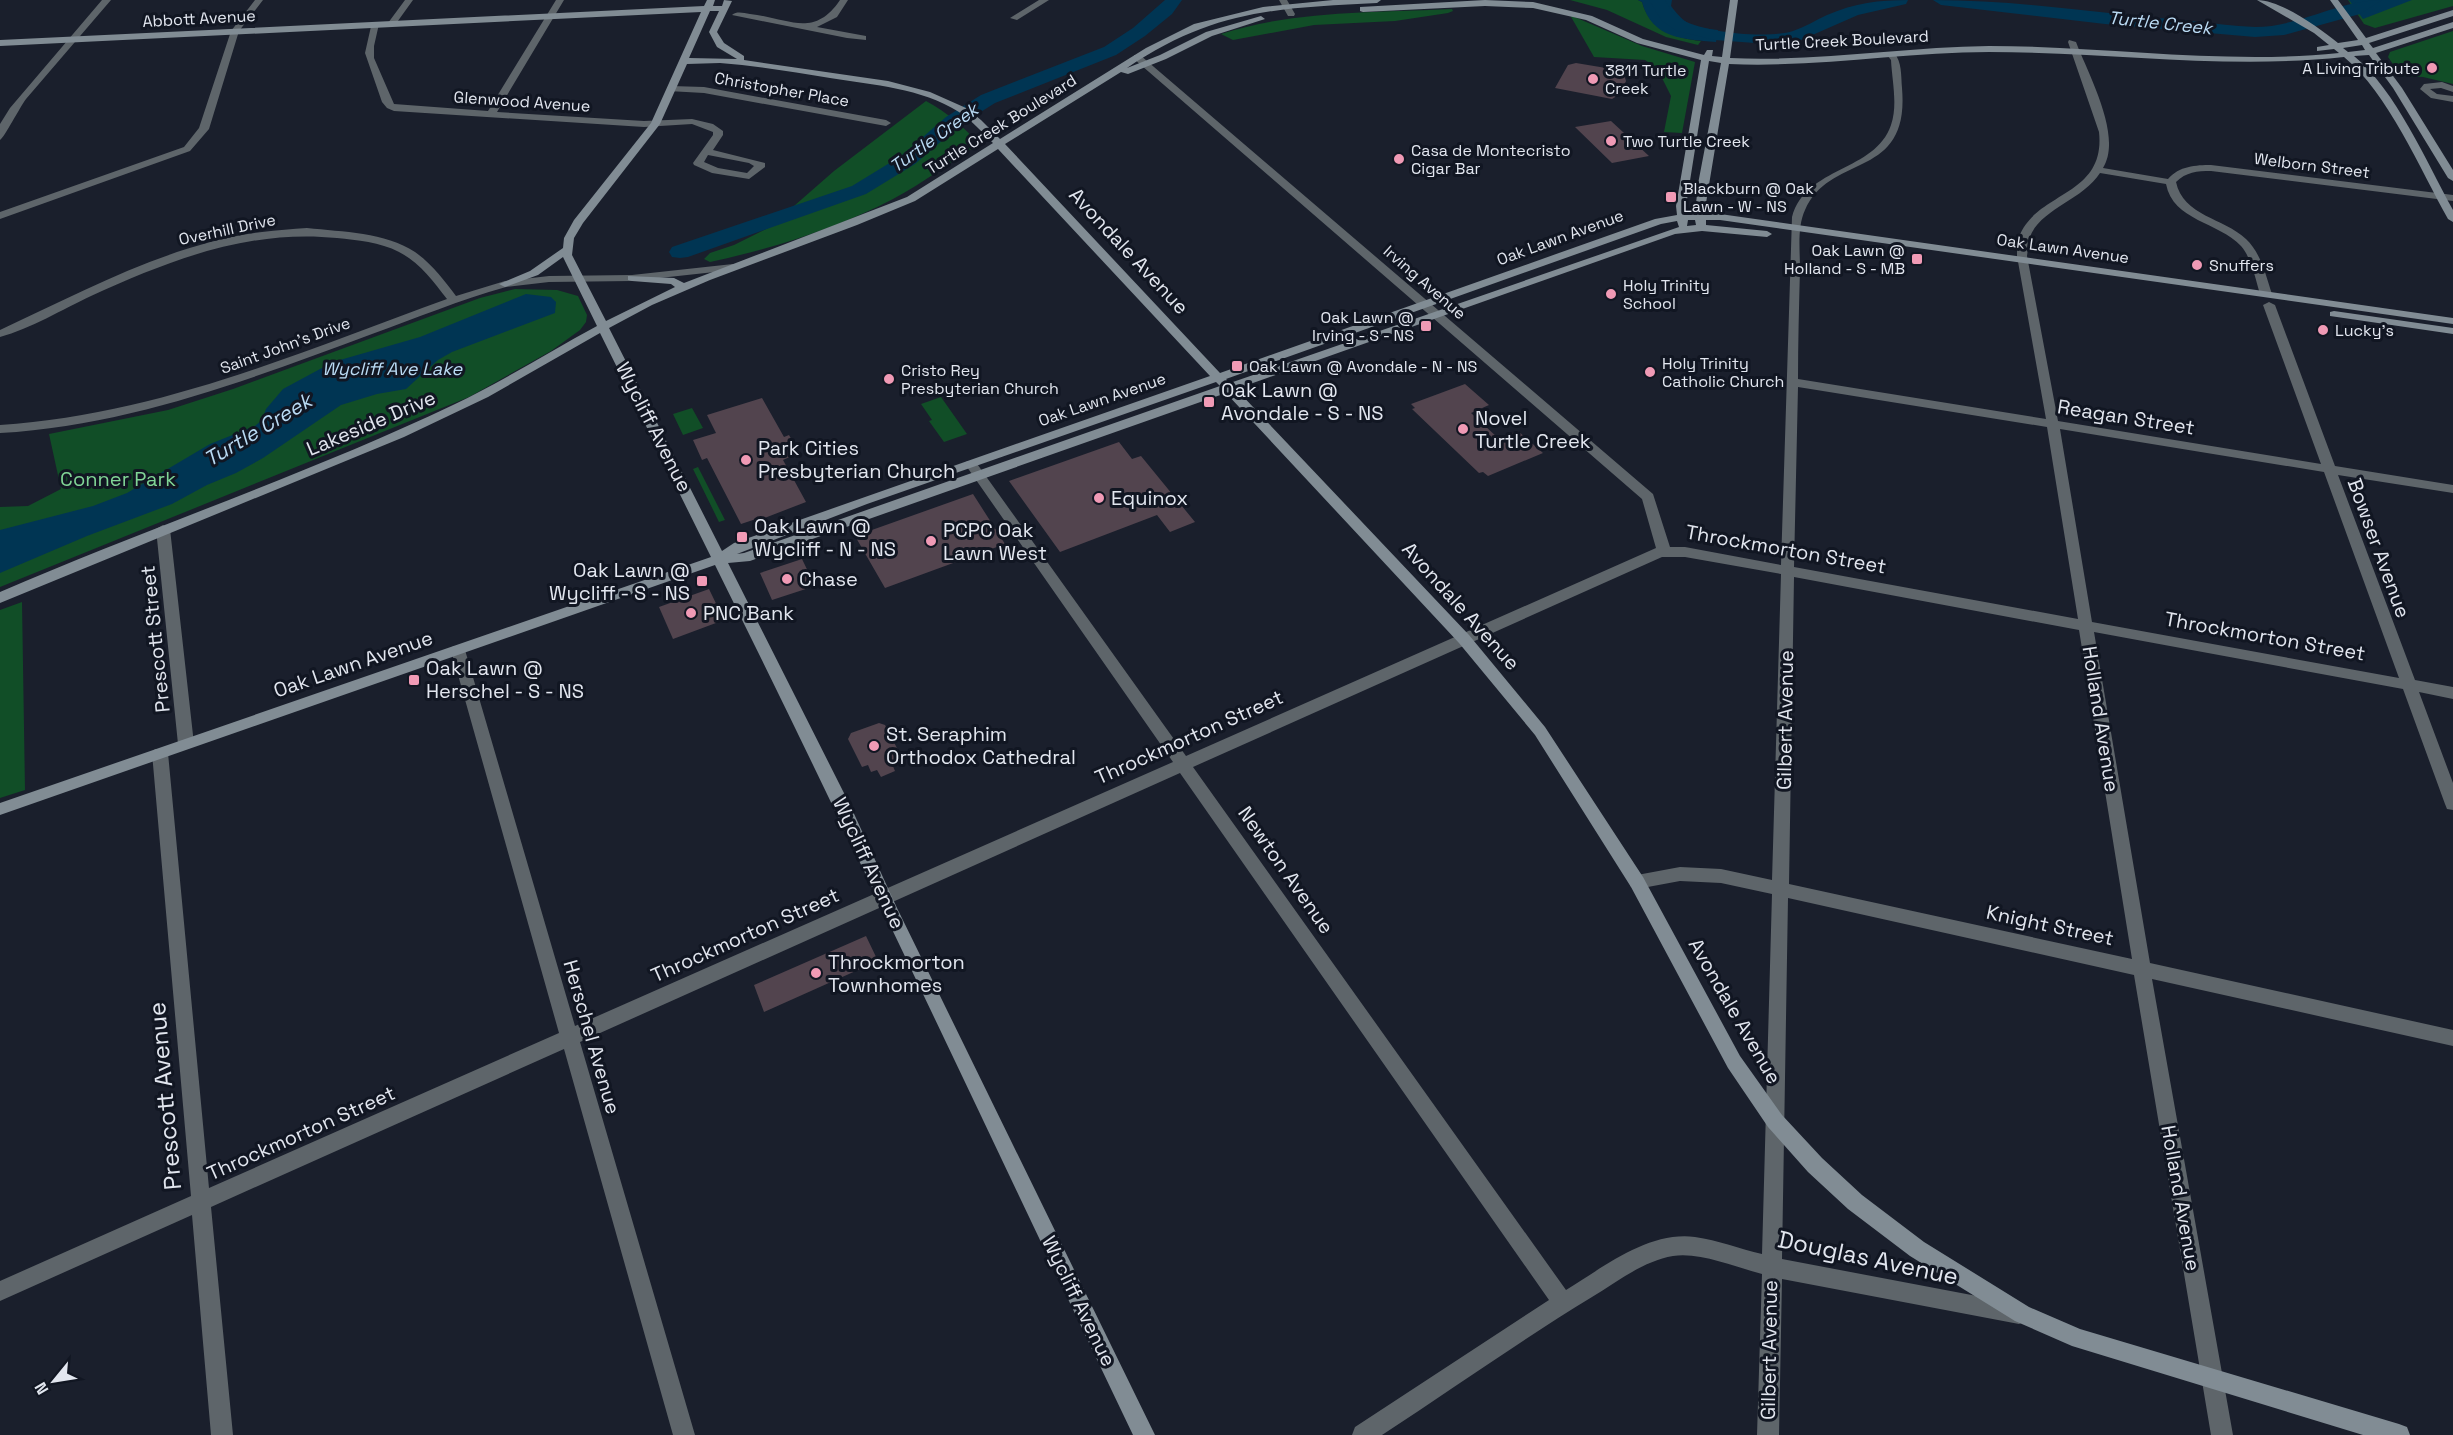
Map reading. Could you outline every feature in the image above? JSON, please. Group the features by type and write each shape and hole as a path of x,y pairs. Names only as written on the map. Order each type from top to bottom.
{"main road":[{"name":"Turtle Creek Boulevard","path":"1141,61 1195,27 1235,14 1287,7 1377,0"},
{"path":"1702,228 1699,216 1734,0"},
{"path":"2261,0 2326,38 2363,68 2383,93 2453,219"},
{"path":"2334,0 2397,88 2453,178"},
{"name":"Turtle Creek Boulevard","path":"747,262 836,232 916,197 995,141 1105,78 1141,61 1287,7 1459,2 1510,3 1560,10 1589,18 1640,41 1708,55 1788,54 1882,45 1980,40 2202,58 2282,61 2349,56 2370,52 2453,25"},
{"path":"505,284 534,273 566,250 569,238 578,222 655,124 709,4"},
{"name":"Abbott Avenue","path":"0,43 726,4"},
{"name":"Avondale Avenue","path":"726,4 713,32 725,50 756,63"},
{"path":"1580,5 1601,12"},
{"name":"Turtle Creek Boulevard","path":"1727,53 1790,63 1986,49 2074,46 2277,51 2363,42 2453,13"},
{"name":"Turtle Creek Boulevard","path":"1616,19 1653,36 1708,55"},
{"path":"1195,27 1209,34"},
{"path":"2355,27 2388,34"},
{"path":"1882,45 1891,55"},
{"path":"2195,49 2202,58"},
{"path":"1684,229 1682,217 1691,142 1708,55 1727,53"},
{"name":"Avondale Avenue","path":"683,61 719,60 756,63 894,86 933,96 961,109 995,141 1464,639 1540,731 1637,882 1734,1062 1775,1120 1815,1166 1855,1202 1917,1249 2022,1314"},
{"path":"1691,142 1710,145"},
{"name":"Oak Lawn Avenue","path":"975,470 1003,452 1427,305 1659,221 1682,217 1699,216 1796,233 2267,300 2453,331"},
{"name":"Oak Lawn Avenue","path":"0,808 719,559 739,546 975,470 1012,464 1646,240 1684,229 1702,228 1796,233"},
{"name":"Wycliff Avenue","path":"566,250 838,797 884,898 1144,1435"},
{"path":"1555,258 1568,268"},
{"name":"Lakeside Drive","path":"0,598 457,408 504,385 604,327 683,287 747,262"},
{"path":"632,278 674,281 683,287"},
{"name":"Oak Lawn Avenue","path":"2267,300 2453,321"},
{"path":"1003,452 1012,464"},
{"name":"Douglas Avenue","path":"2022,1314 2091,1342 2399,1435"}],"street":[{"path":"0,137 10,115 70,39 107,0"},
{"path":"0,216 187,149 204,129 235,31 259,0"},
{"path":"392,23 409,0"},
{"path":"491,114 560,0"},
{"path":"810,27 834,15 844,0"},
{"path":"1014,18 1045,0"},
{"path":"736,15 765,18 810,27 831,34 863,38"},
{"name":"Glenwood Avenue","path":"375,24 367,49 369,62 389,105 394,108 655,124 682,120 710,125 718,131 718,135 707,149"},
{"path":"2074,46 2104,130 2104,154 2100,170 2171,182"},
{"name":"Gilbert Avenue","path":"1768,1435 1796,233 1802,203 1814,189 1859,163 1888,140 1895,126 1898,110 1895,59 1891,55"},
{"name":"Irving Avenue","path":"1141,61 1648,497 1664,551"},
{"path":"2453,89 2436,85 2427,86 2425,89 2434,96 2453,99"},
{"name":"Christopher Place","path":"671,89 704,90 886,123"},
{"path":"707,149 715,154 753,161 760,165 749,176 716,171 698,163 707,149"},
{"name":"Welborn Street","path":"2171,182 2173,177 2182,173 2211,168 2453,198"},
{"name":"Holland Avenue","path":"2100,170 2072,197 2031,225 2023,238 2025,265 2054,425 2141,967 2222,1435"},
{"name":"Bowser Avenue","path":"2171,182 2172,193 2182,205 2243,243 2252,258 2453,804"},
{"name":"Overhill Drive","path":"0,334 143,268 225,243 279,234 320,232 385,242 404,250 434,274 454,300"},
{"path":"578,278 632,278 734,267"},
{"name":"Saint John's Drive","path":"0,429 82,422 120,415 188,397 454,300 505,284 578,278"},
{"name":"Reagan Street","path":"1792,382 2453,489"},
{"name":"Newton Avenue","path":"975,470 1563,1304"},
{"name":"Prescott Street","path":"163,530 186,744"},
{"name":"Throckmorton Street","path":"0,1291 1637,560 1664,551 1685,552 2453,693"},
{"name":"Herschel Avenue","path":"458,650 684,1435"},
{"name":"Prescott Avenue","path":"160,753 222,1435"},
{"name":"Knight Street","path":"1637,882 1680,874 1699,874 1781,887 2453,1038"},
{"name":"Douglas Avenue","path":"1363,1435 1563,1304 1634,1260 1658,1249 1676,1246 1696,1247 1796,1273 2022,1314"}],"green space":[{"path":"1570,0 1638,0 1642,2 1651,19 1664,31 1682,38 1701,41 1698,45 1666,37 1607,10"},
{"path":"2348,0 2453,0 2453,6 2375,28 2364,24"},
{"path":"1452,9 1453,11 1448,13 1395,21 1314,25 1233,40 1221,34 1249,26 1306,17"},
{"path":"1570,15 1642,46 1695,62 1682,133 1664,132 1671,96 1657,68 1645,60 1594,57"},
{"path":"2453,31 2453,84 2423,77 2401,76 2388,57 2390,52"},
{"path":"926,101 955,120 979,144 904,193 849,220 757,250 710,262 704,259 710,253 734,245 770,227 834,171"},
{"name":"Conner Park","path":"515,289 557,290 578,296 587,315 586,322 580,330 551,351 469,397 0,587 0,507 28,506 61,489 49,434 168,410 233,389 480,298"},
{"path":"941,397 967,434 944,442 929,421 932,420 921,404"},
{"path":"692,408 703,428 683,435 673,414"},
{"path":"698,467 725,520 719,522 693,469"},
{"path":"22,602 25,790 0,798 0,610"}],"water":[{"path":"1638,0 1672,0 1671,6 1686,22 1696,27 1718,30 1716,42 1670,35 1653,23 1642,2"},
{"path":"2349,0 2412,0 2363,19"},
{"name":"Wycliff Ave Lake","path":"526,294 551,297 556,302 555,313 452,352 438,360 406,389 377,394 341,405 263,458 172,504 87,536 0,573 0,530 93,506 127,493 210,444 255,426 262,420 266,409 283,389 333,362 420,337"}],"building":[{"name":"3811 Turtle Creek","path":"1576,63 1612,69 1624,75 1626,81 1620,94 1612,99 1555,88 1568,65"},
{"name":"Two Turtle Creek","path":"1611,121 1649,156 1612,163 1575,127"},
{"name":"Novel Turtle Creek","path":"1465,384 1489,405 1471,413 1498,438 1518,431 1543,453 1488,476 1483,472 1479,473 1412,409 1415,408 1411,404"},
{"name":"Park Cities Presbyterian Church","path":"762,398 784,437 789,435 799,453 783,460 806,502 754,522 753,520 741,524 707,458 702,460 693,440 716,433 707,415"},
{"name":"Equinox","path":"1119,442 1132,459 1141,456 1195,522 1170,532 1157,515 1060,552 1009,481"},
{"name":"PCPC Oak Lawn West","path":"973,494 1005,544 885,588 855,536"},
{"name":"Chase","path":"802,559 815,586 772,600 760,573"},
{"name":"PNC Bank","path":"709,589 724,620 673,639 659,607"},
{"name":"St. Seraphim Orthodox Cathedral","path":"879,723 885,725 899,752 893,754 896,762 892,764 895,771 881,777 877,770 871,772 868,765 862,767 848,739 851,733"},
{"name":"Throckmorton Townhomes","path":"866,936 878,961 764,1012 754,985"}],"waterway":[{"name":"Turtle Creek","path":"680,252 859,190 908,160 953,121 988,99 1110,51 1139,32 1166,10 1174,0"},
{"name":"Turtle Creek","path":"1657,0 1670,20 1684,27 1698,32 1751,39 1795,36 1852,11 1900,0"},
{"name":"Turtle Creek","path":"1941,0 2105,19 2255,32 2284,30 2354,10 2374,0"}],"place":[{"name":"A Living Tribute","path":"2432,68"},
{"name":"3811 Turtle Creek","path":"1593,79"},
{"name":"Two Turtle Creek","path":"1611,141"},
{"name":"Casa de Montecristo Cigar Bar","path":"1399,159"},
{"name":"Blackburn @ Oak Lawn - W - NS","path":"1671,197"},
{"name":"Oak Lawn @ Holland - S - MB","path":"1917,259"},
{"name":"Snuffers","path":"2197,265"},
{"name":"Holy Trinity School","path":"1611,294"},
{"name":"Oak Lawn @ Irving - S - NS","path":"1426,326"},
{"name":"Lucky's","path":"2323,330"},
{"name":"Oak Lawn @ Avondale - N - NS","path":"1237,366"},
{"name":"Holy Trinity Catholic Church","path":"1650,372"},
{"name":"Cristo Rey Presbyterian Church","path":"889,379"},
{"name":"Oak Lawn @ Avondale - S - NS","path":"1209,402"},
{"name":"Novel Turtle Creek","path":"1463,429"},
{"name":"Park Cities Presbyterian Church","path":"746,460"},
{"name":"Equinox","path":"1099,498"},
{"name":"Oak Lawn @ Wycliff - N - NS","path":"742,537"},
{"name":"PCPC Oak Lawn West","path":"931,541"},
{"name":"Chase","path":"787,579"},
{"name":"Oak Lawn @ Wycliff - S - NS","path":"702,581"},
{"name":"PNC Bank","path":"691,613"},
{"name":"Oak Lawn @ Herschel - S - NS","path":"414,680"},
{"name":"St. Seraphim Orthodox Cathedral","path":"874,746"},
{"name":"Throckmorton Townhomes","path":"816,973"}]}
